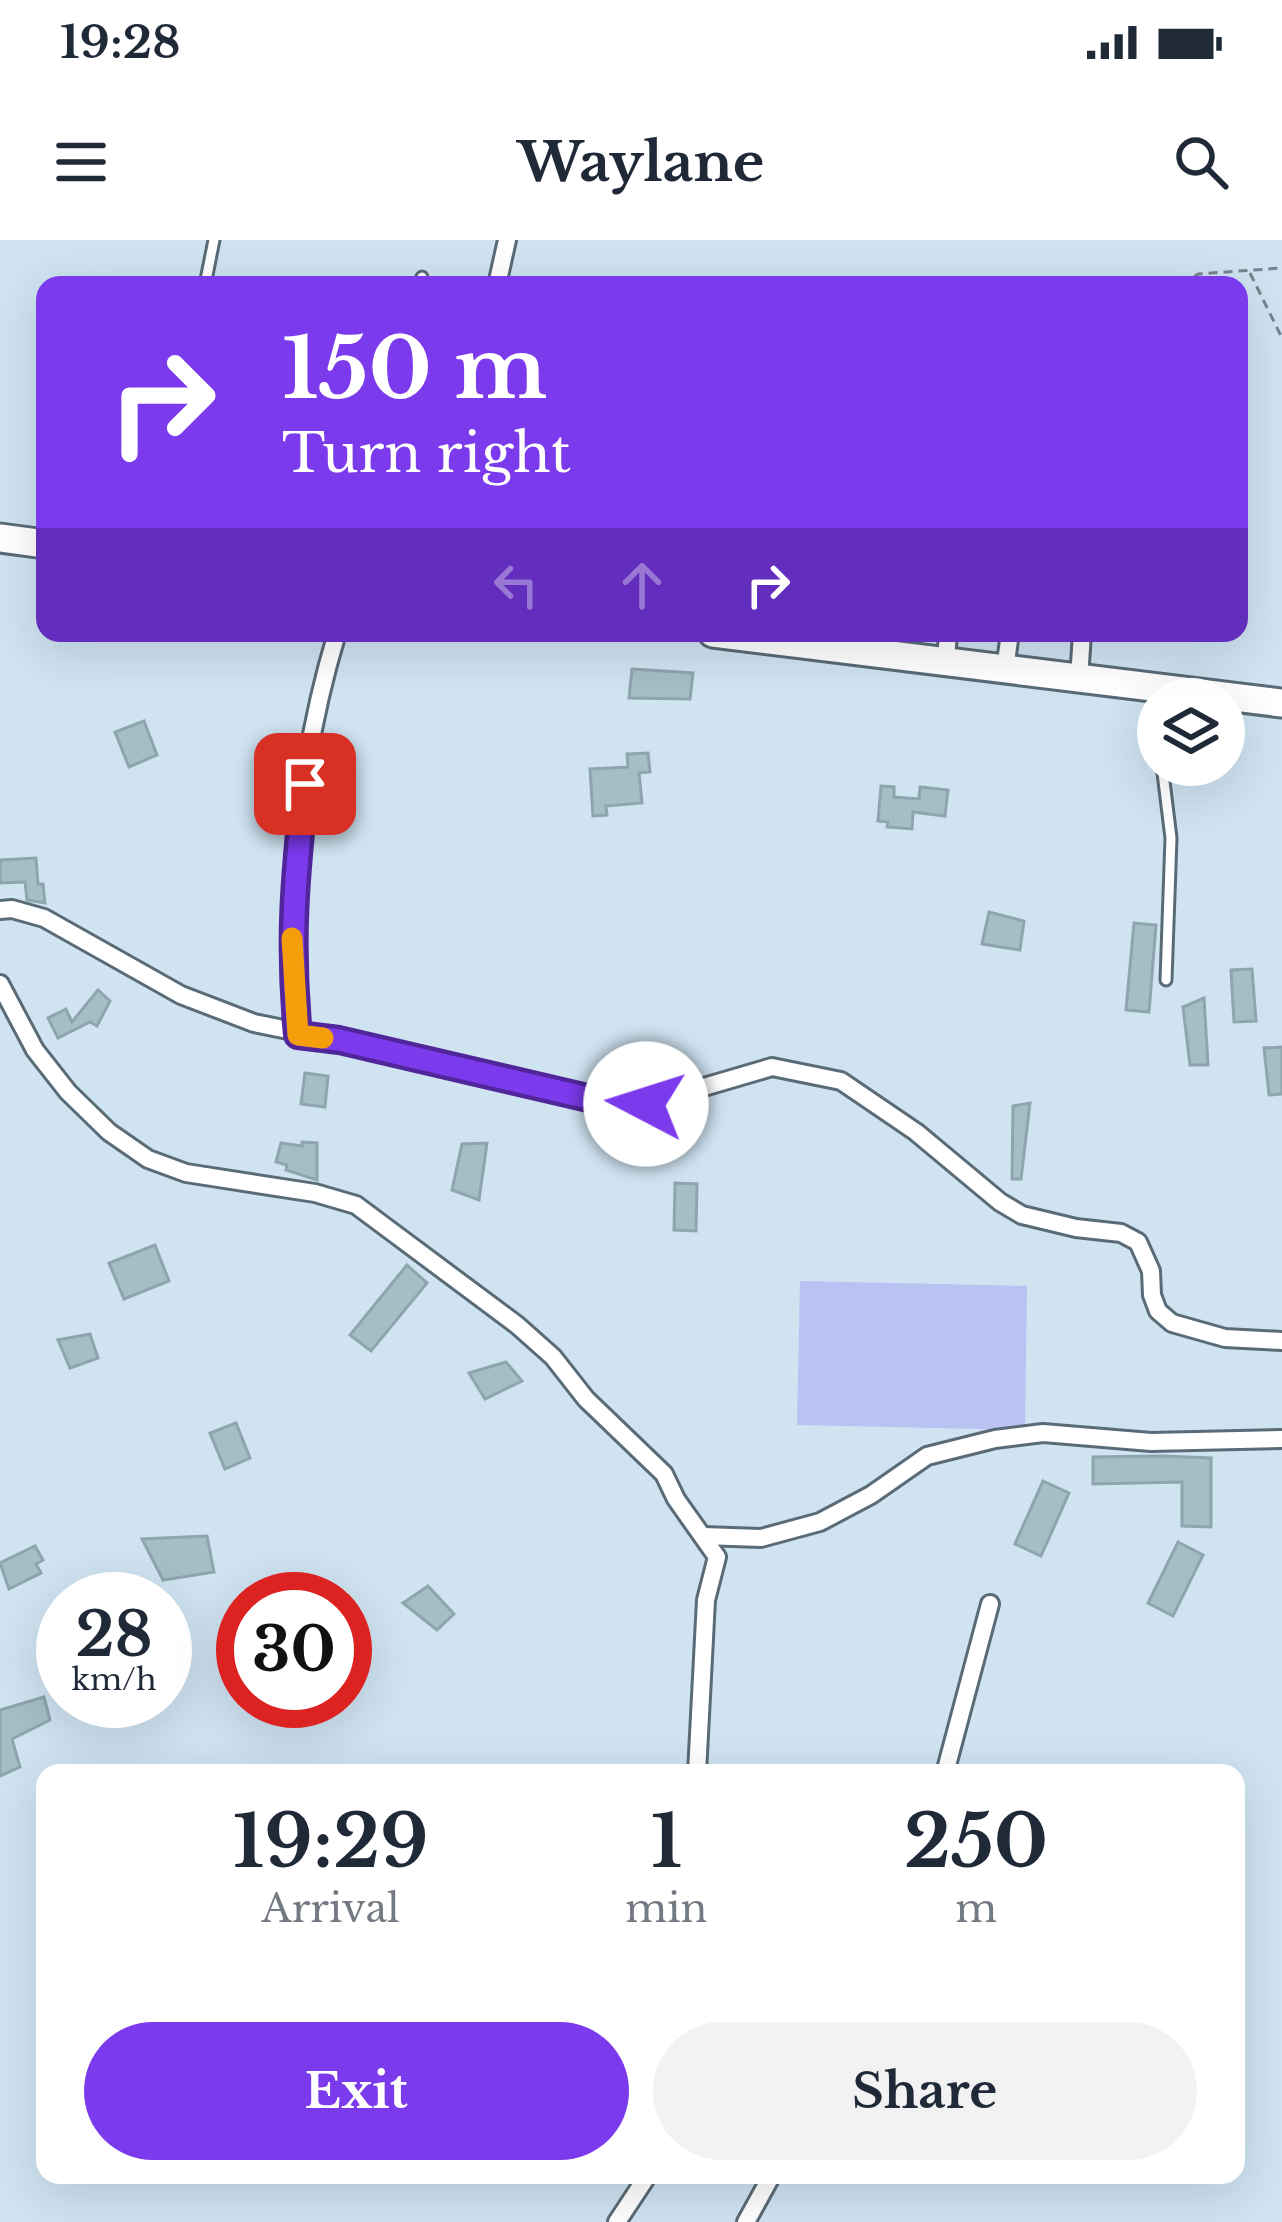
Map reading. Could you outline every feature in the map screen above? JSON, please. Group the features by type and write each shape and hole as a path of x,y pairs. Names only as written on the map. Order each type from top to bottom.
{"main road":[{"path":"0,538 36,543"},
{"path":"850,642 947,647 1005,669 1137,685"},
{"path":"1245,698 1282,703"}],"street":[{"path":"499,276 507,240"},
{"path":"298,1035 291,965 292,885 308,757 335,642"},
{"path":"1005,669 1009,642"},
{"path":"1078,679 1081,642"},
{"path":"0,910 44,918 181,995 254,1024 605,1102 646,1104 772,1067 841,1081 916,1132 1022,1215 1120,1233 1138,1242 1151,1271 1158,1311 1172,1323 1225,1338 1282,1341"},
{"path":"0,985 35,1050 68,1092 109,1132 148,1159 186,1173 316,1193 356,1205 517,1325 664,1474 717,1557 706,1600 698,1764"},
{"path":"703,1535 761,1538 820,1522 871,1495 927,1456 995,1439 1043,1433 1151,1442 1282,1439"},
{"path":"947,1764 990,1604"},
{"path":"617,2222 642,2184"},
{"path":"746,2222 767,2184"}],"lane":[{"path":"207,276 214,240"},
{"path":"1165,786 1171,838 1166,980"}],"path":[{"path":"1195,276 1282,268"},
{"path":"1249,271 1282,338"}],"shaded area":[{"path":"800,1281 1027,1286 1025,1430 797,1425"}],"building":[{"path":"632,669 693,673 690,699 629,698"},
{"path":"144,721 157,755 129,767 115,732"},
{"path":"648,753 650,772 639,773 642,803 606,806 607,815 593,816 590,769 628,767 627,754"},
{"path":"881,786 894,787 894,797 919,799 920,787 948,790 945,816 913,812 912,829 887,827 888,822 878,821"},
{"path":"36,858 45,903 27,900 25,882 0,883 0,860"},
{"path":"989,912 1024,921 1020,950 982,944"},
{"path":"1134,923 1156,925 1149,1012 1126,1010"},
{"path":"1252,969 1256,1021 1234,1022 1231,970"},
{"path":"98,990 110,1001 97,1026 90,1022 58,1038 48,1018 66,1009 72,1022"},
{"path":"1204,998 1208,1065 1190,1065 1183,1007"},
{"path":"1282,1047 1282,1094 1269,1095 1264,1048"},
{"path":"305,1073 328,1076 325,1107 301,1104"},
{"path":"1030,1103 1021,1179 1012,1179 1013,1106"},
{"path":"302,1142 317,1143 317,1180 276,1162 281,1143 302,1146"},
{"path":"487,1143 479,1200 452,1190 462,1144"},
{"path":"675,1183 697,1184 696,1231 674,1230"},
{"path":"155,1245 169,1281 124,1299 109,1263"},
{"path":"407,1265 427,1283 371,1351 350,1335"},
{"path":"90,1334 98,1358 70,1368 58,1340"},
{"path":"506,1362 522,1381 485,1399 469,1373"},
{"path":"236,1423 250,1458 225,1469 210,1433"},
{"path":"1093,1457 1211,1458 1211,1527 1182,1526 1182,1482 1093,1484"},
{"path":"1043,1481 1069,1493 1041,1556 1015,1544"},
{"path":"207,1536 214,1572 159,1572 142,1539"},
{"path":"1178,1542 1203,1555 1173,1616 1148,1603"},
{"path":"35,1546 43,1560 36,1564 40,1572 9,1589 0,1563"},
{"path":"428,1586 454,1614 437,1630 403,1603"},
{"path":"36,1699 36,1727 12,1739 20,1767 0,1776 0,1710"}],"slow traffic":[{"path":"292,938 298,1035 323,1038"}],"route":[{"path":"305,784 292,885 291,965 298,1035 392,1051 605,1102 646,1104"}]}
